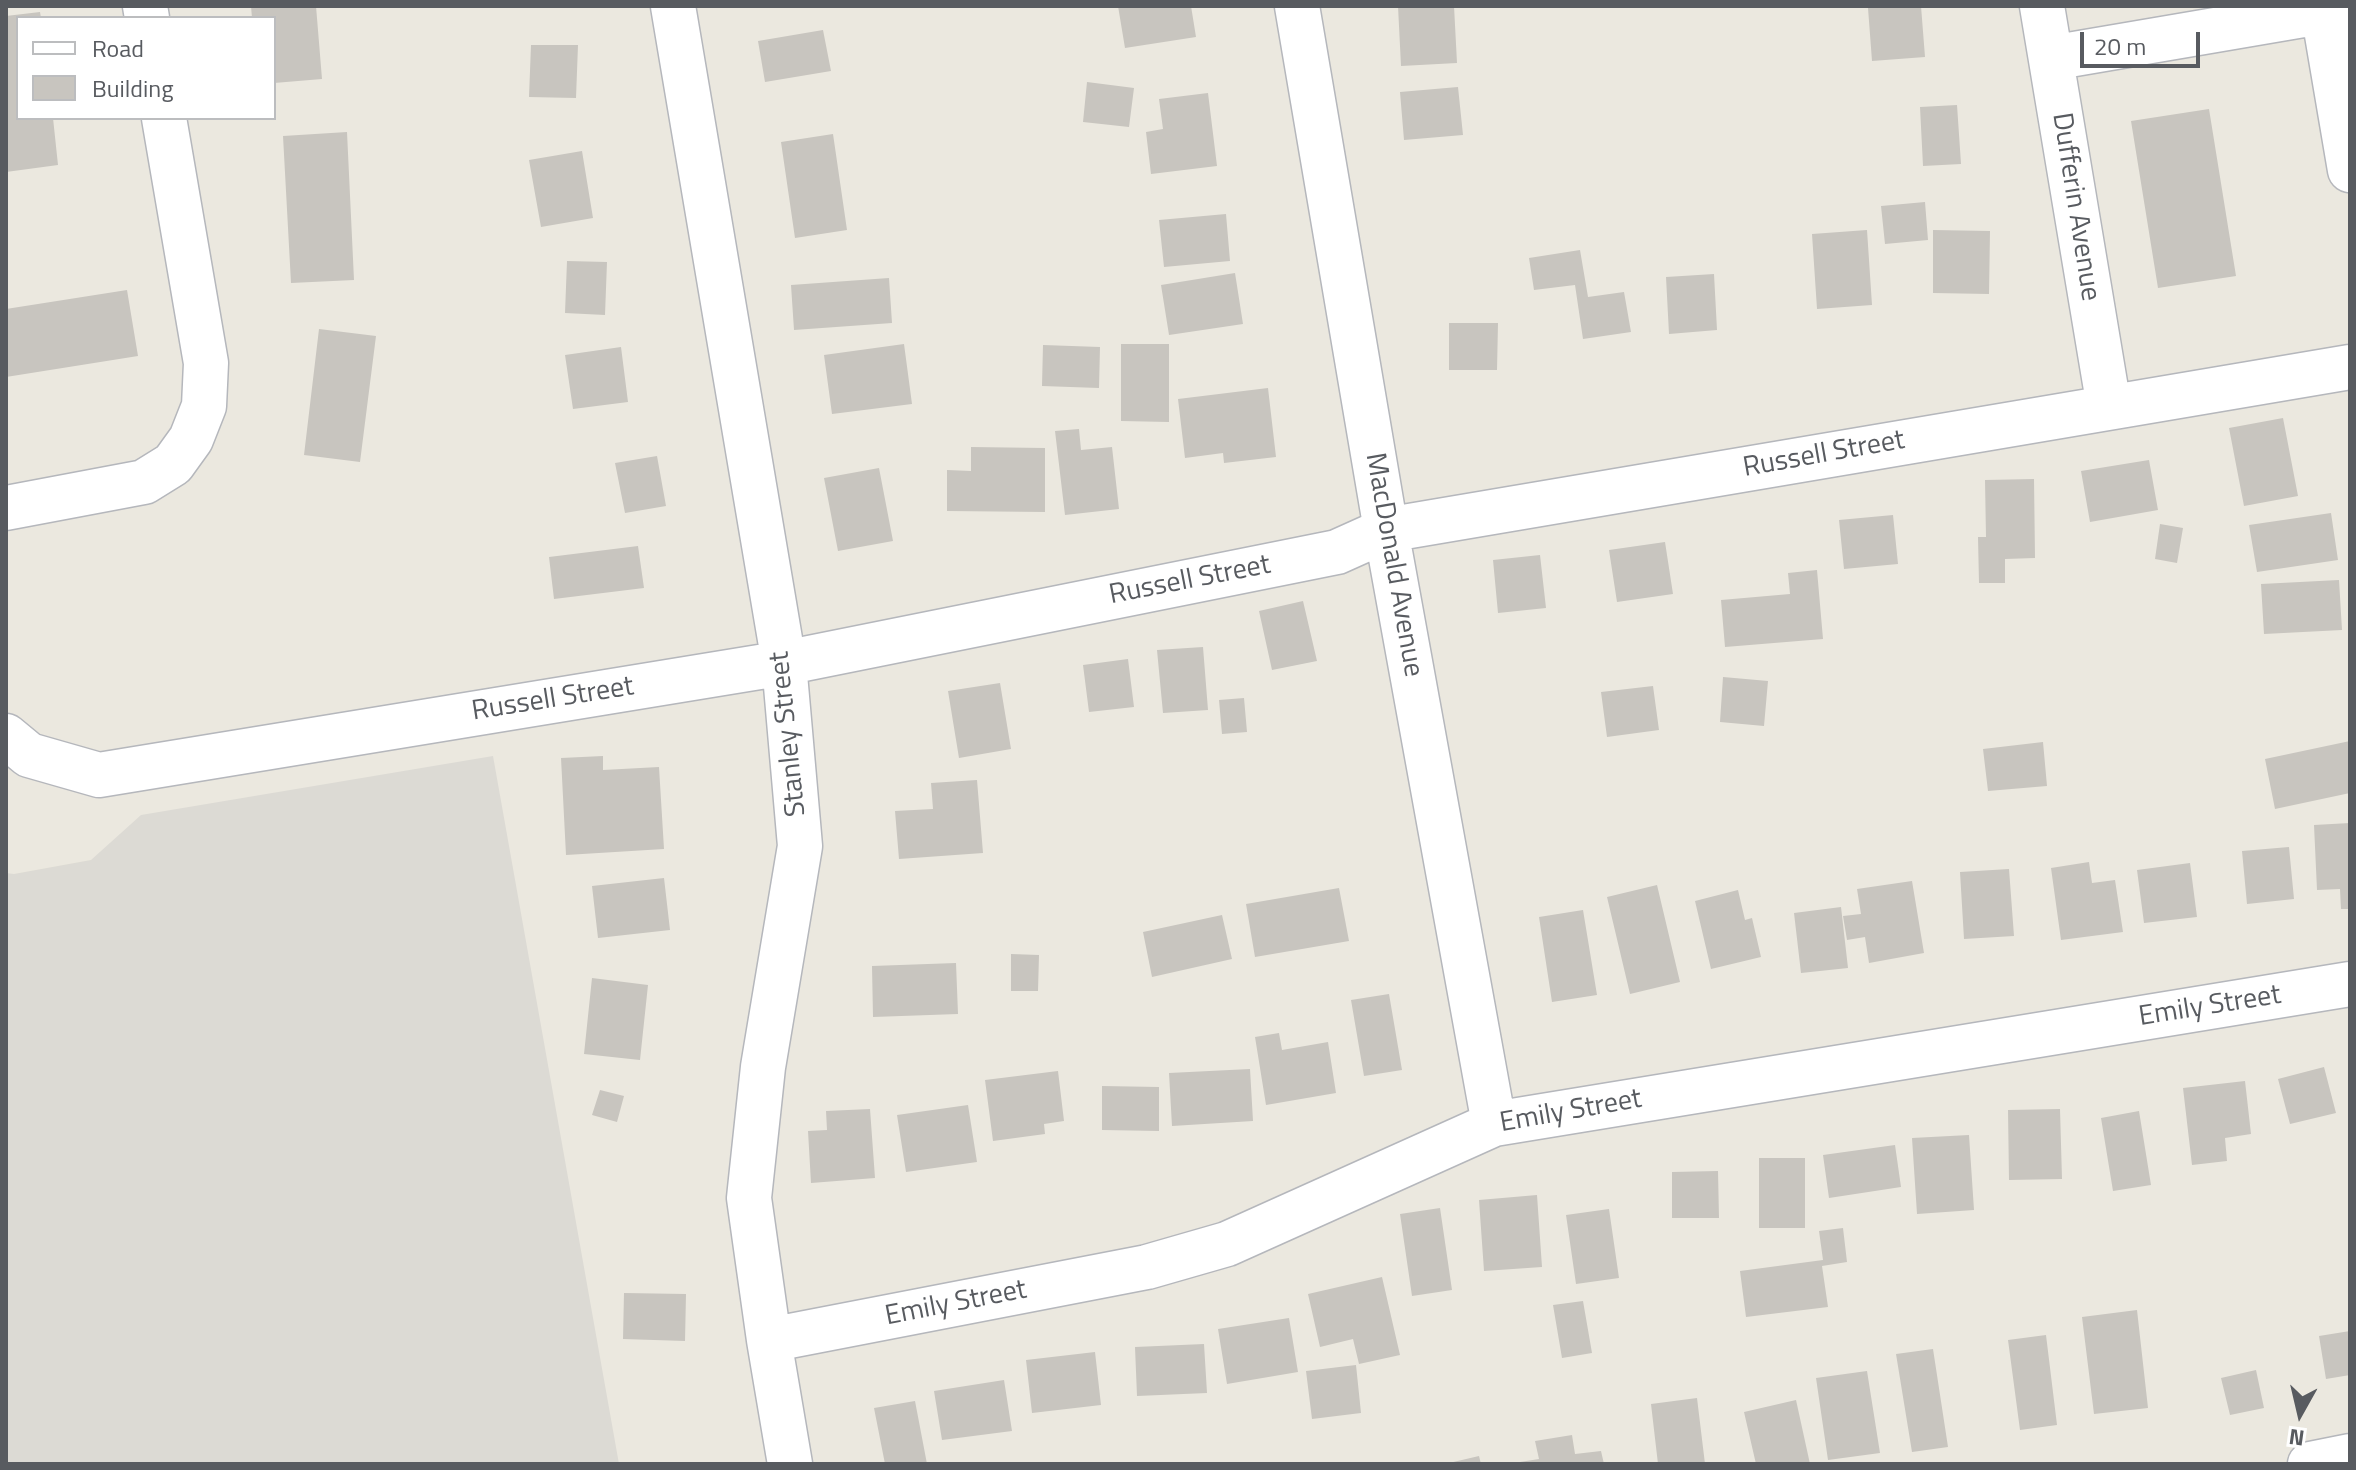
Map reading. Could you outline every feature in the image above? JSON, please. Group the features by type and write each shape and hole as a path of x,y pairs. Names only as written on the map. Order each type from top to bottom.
{"street":[{"name":"Stanley Street","path":"673,6 784,663 800,846 763,1067 749,1198 790,1464"},
{"name":"MacDonald Avenue","path":"1297,6 1386,530 1494,1124"},
{"name":"Dufferin Avenue","path":"2042,6 2109,407"},
{"path":"2051,58 2337,9 2350,170"},
{"path":"6,508 144,482 173,464 191,439 200,417 204,406 206,363 164,120"},
{"name":"Russell Street","path":"17,745 99,775 784,663 1337,552 1386,530 2350,367"},
{"name":"Emily Street","path":"769,1340 1147,1267 1227,1244 1494,1124 2350,984"},
{"path":"2310,1464 2350,1456"}],"shaded area":[{"path":"493,756 619,1464 6,1464 6,873 91,860 141,815"}],"building":[{"path":"251,6 316,6 322,79 276,83 276,16 252,16"},
{"path":"1118,6 1191,6 1196,37 1125,48"},
{"path":"1398,6 1454,6 1457,63 1401,66"},
{"path":"1921,6 1925,57 1872,61 1868,8"},
{"path":"40,12 41,16 16,16 16,120 53,120 58,165 6,172 6,16"},
{"path":"823,30 831,71 765,82 758,41"},
{"path":"531,45 578,45 576,98 529,97"},
{"path":"1087,82 1134,88 1129,127 1083,122"},
{"path":"1458,87 1463,135 1404,140 1400,92"},
{"path":"1208,93 1217,166 1151,174 1146,132 1163,129 1159,99"},
{"path":"1957,105 1961,164 1923,166 1920,107"},
{"path":"2209,109 2236,276 2158,288 2131,121"},
{"path":"347,132 354,280 291,283 283,136"},
{"path":"833,134 847,230 795,238 781,142"},
{"path":"582,151 593,218 541,227 529,160"},
{"path":"1925,202 1928,240 1885,244 1881,206"},
{"path":"1226,214 1230,261 1164,267 1159,220"},
{"path":"1867,230 1872,305 1817,309 1812,234"},
{"path":"1933,230 1990,231 1989,294 1933,293"},
{"path":"1580,250 1588,297 1624,292 1631,332 1583,339 1575,285 1534,290 1529,258"},
{"path":"567,261 607,262 605,315 565,313"},
{"path":"1235,273 1243,324 1169,335 1161,285"},
{"path":"1714,274 1717,330 1669,334 1666,277"},
{"path":"889,278 892,323 794,330 791,285"},
{"path":"127,290 138,356 6,377 6,309"},
{"path":"1449,323 1498,323 1497,370 1449,370"},
{"path":"319,329 376,336 360,462 304,455"},
{"path":"904,344 912,404 832,414 824,355"},
{"path":"1121,344 1169,344 1169,422 1121,421"},
{"path":"1043,345 1100,347 1099,388 1042,386"},
{"path":"621,347 628,402 573,409 565,355"},
{"path":"1268,388 1276,457 1224,463 1223,453 1185,458 1178,399"},
{"path":"2283,418 2298,496 2244,506 2229,428"},
{"path":"1079,429 1081,450 1112,447 1119,509 1065,515 1055,431"},
{"path":"971,447 1045,448 1045,512 947,511 947,470 971,471"},
{"path":"657,456 666,506 625,513 615,463"},
{"path":"2149,460 2158,510 2090,522 2081,471"},
{"path":"879,468 893,541 838,551 824,478"},
{"path":"2034,479 2035,558 2005,559 2005,583 1979,583 1978,537 1986,537 1985,480"},
{"path":"2331,513 2338,560 2257,572 2249,525"},
{"path":"1893,515 1898,564 1844,569 1839,520"},
{"path":"2160,524 2183,528 2177,563 2155,559"},
{"path":"1665,542 1673,594 1617,602 1609,550"},
{"path":"638,546 644,588 554,599 549,557"},
{"path":"1540,555 1546,608 1498,613 1493,560"},
{"path":"1817,570 1823,639 1725,647 1721,600 1790,594 1788,573"},
{"path":"2339,580 2342,630 2264,634 2261,584"},
{"path":"1303,601 1317,661 1272,670 1259,611"},
{"path":"1203,647 1208,710 1163,713 1157,650"},
{"path":"1128,659 1134,707 1089,712 1083,665"},
{"path":"1723,677 1768,681 1764,726 1720,722"},
{"path":"1000,683 1011,749 959,758 948,691"},
{"path":"1653,686 1659,730 1607,737 1601,692"},
{"path":"1244,698 1247,732 1222,734 1219,700"},
{"path":"2350,741 2350,793 2275,809 2265,759"},
{"path":"2043,742 2047,786 1988,791 1983,749"},
{"path":"603,756 603,770 659,767 664,849 566,855 561,758"},
{"path":"977,780 983,853 899,859 895,811 933,809 931,783"},
{"path":"2350,823 2350,909 2341,909 2340,889 2317,890 2314,825"},
{"path":"2289,847 2294,899 2247,904 2242,851"},
{"path":"2089,862 2092,883 2115,880 2123,932 2061,940 2051,868"},
{"path":"2190,863 2197,917 2144,923 2137,870"},
{"path":"2009,869 2014,936 1964,939 1960,872"},
{"path":"664,878 670,930 598,938 592,886"},
{"path":"1912,881 1924,953 1869,963 1865,937 1847,940 1843,916 1861,914 1857,889"},
{"path":"1657,885 1680,982 1630,994 1607,897"},
{"path":"1339,888 1349,941 1255,957 1246,904"},
{"path":"1738,890 1745,920 1752,918 1761,957 1711,969 1695,901"},
{"path":"1841,907 1848,968 1801,973 1794,913"},
{"path":"1583,910 1597,995 1552,1002 1539,917"},
{"path":"1222,915 1232,959 1152,977 1143,932"},
{"path":"1011,954 1039,955 1038,991 1011,991"},
{"path":"956,963 958,1014 873,1017 872,966"},
{"path":"592,978 648,985 640,1060 584,1054"},
{"path":"1389,994 1402,1070 1364,1076 1351,1000"},
{"path":"1279,1033 1282,1050 1328,1042 1336,1093 1266,1105 1255,1037"},
{"path":"2324,1067 2336,1113 2290,1124 2278,1079"},
{"path":"1250,1069 1253,1121 1172,1126 1169,1073"},
{"path":"1058,1071 1064,1121 1044,1124 1045,1134 993,1141 985,1080"},
{"path":"2245,1081 2251,1134 2225,1138 2227,1161 2192,1165 2183,1088"},
{"path":"1102,1086 1159,1087 1159,1131 1102,1130"},
{"path":"600,1090 624,1096 617,1122 592,1115"},
{"path":"968,1105 977,1162 906,1172 897,1115"},
{"path":"870,1109 875,1178 811,1183 808,1131 827,1130 826,1111"},
{"path":"2060,1109 2062,1179 2009,1180 2008,1110"},
{"path":"2139,1111 2151,1185 2113,1191 2101,1118"},
{"path":"1969,1135 1974,1210 1917,1214 1912,1138"},
{"path":"1895,1145 1901,1187 1829,1198 1823,1155"},
{"path":"1759,1158 1805,1158 1805,1228 1759,1228"},
{"path":"1718,1171 1719,1218 1672,1218 1672,1172"},
{"path":"1537,1195 1542,1267 1484,1271 1479,1200"},
{"path":"1440,1208 1452,1290 1412,1296 1400,1214"},
{"path":"1609,1209 1619,1278 1576,1284 1566,1215"},
{"path":"1843,1228 1847,1262 1822,1266 1828,1307 1746,1317 1740,1271 1823,1260 1819,1231"},
{"path":"1382,1277 1400,1355 1359,1364 1353,1339 1320,1347 1308,1294"},
{"path":"624,1293 686,1294 685,1341 623,1339"},
{"path":"1583,1301 1592,1353 1562,1358 1553,1305"},
{"path":"2137,1310 2148,1408 2094,1414 2082,1317"},
{"path":"1289,1318 1298,1372 1227,1384 1218,1329"},
{"path":"2350,1331 2350,1375 2326,1379 2319,1336"},
{"path":"2046,1335 2057,1425 2020,1430 2008,1340"},
{"path":"1204,1344 1207,1393 1137,1396 1135,1347"},
{"path":"1933,1349 1948,1447 1912,1452 1896,1354"},
{"path":"1095,1352 1101,1405 1032,1413 1026,1360"},
{"path":"1356,1365 1361,1413 1312,1419 1306,1371"},
{"path":"2256,1370 2264,1408 2230,1415 2221,1378"},
{"path":"1867,1371 1880,1453 1828,1460 1816,1378"},
{"path":"1004,1380 1012,1431 942,1440 934,1391"},
{"path":"1697,1398 1705,1464 1658,1464 1651,1404"},
{"path":"1796,1400 1810,1464 1756,1464 1744,1412"},
{"path":"915,1401 927,1464 885,1464 874,1408"},
{"path":"1572,1435 1575,1454 1601,1451 1604,1464 1520,1464 1539,1459 1535,1441"},
{"path":"1479,1456 1481,1464 1449,1464 1449,1463"}]}
